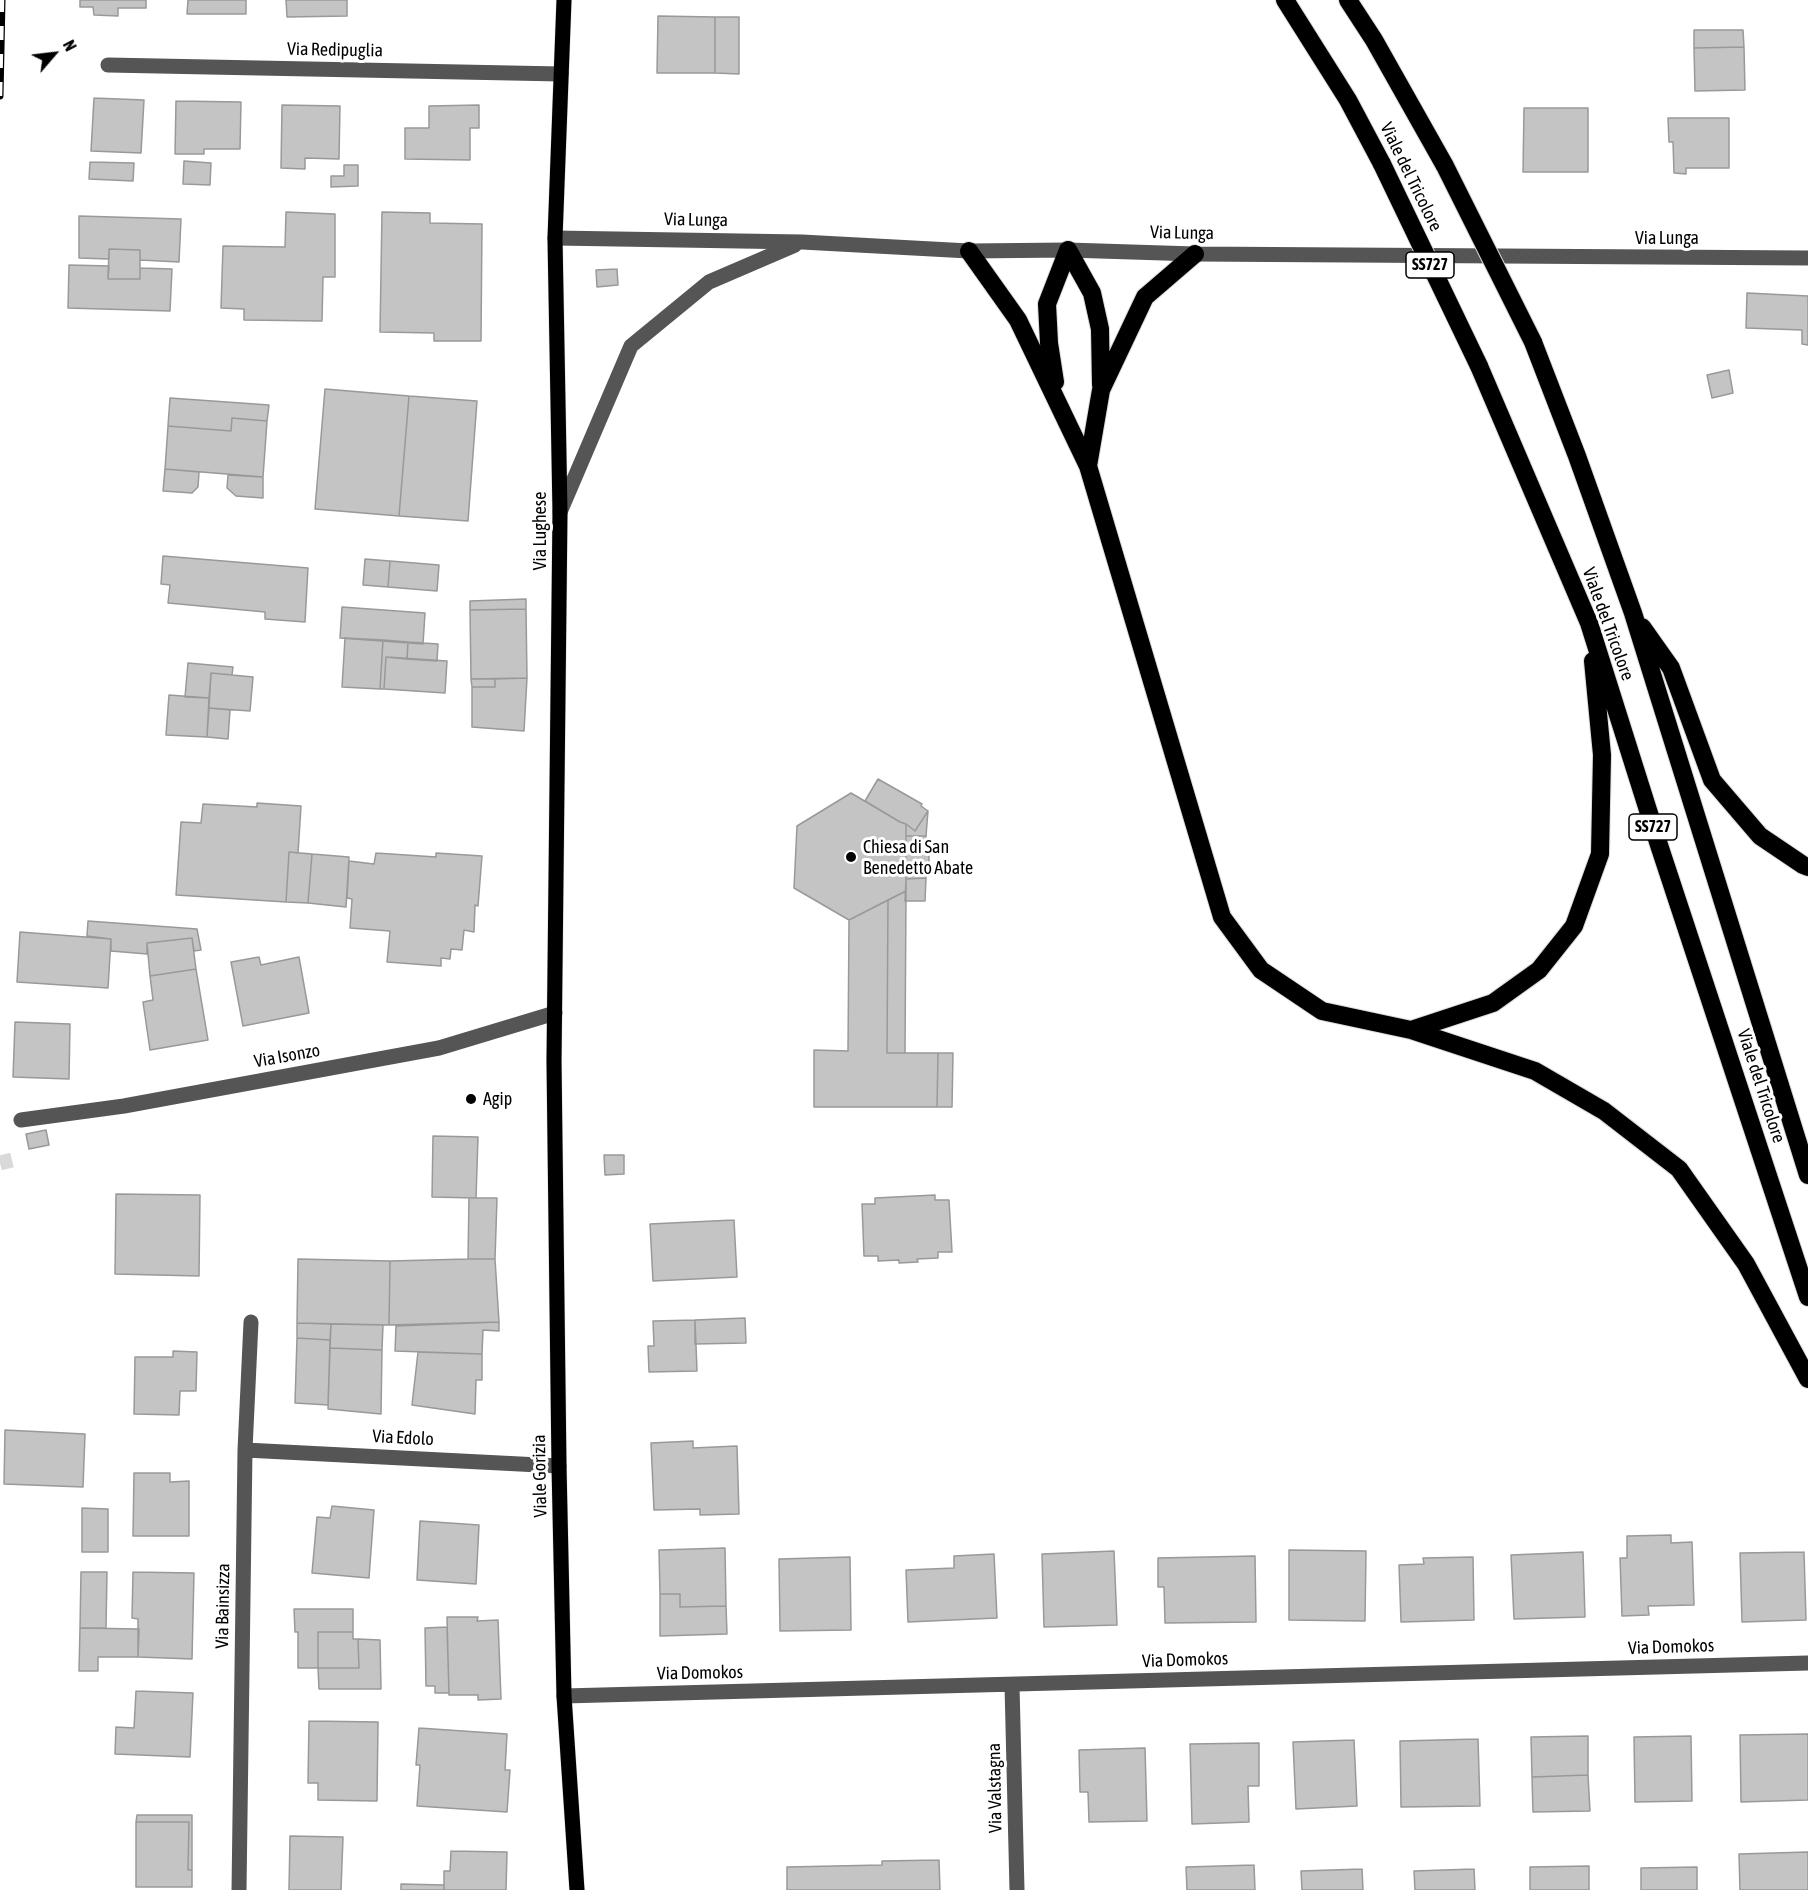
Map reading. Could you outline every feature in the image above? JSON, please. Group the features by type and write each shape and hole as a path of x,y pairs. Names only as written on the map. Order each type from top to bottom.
{"highway":[{"name":"Viale del Tricolore","path":"1285,0 1348,100 1382,164 1479,366 1589,623 1659,845 1808,1297"},
{"name":"Viale del Tricolore","path":"1348,0 1374,39 1445,166 1533,342 1577,456 1632,613 1808,1175"},
{"path":"1058,401 1049,343 1047,304 1068,250"},
{"path":"1068,250 1092,293 1100,329 1101,390 1088,466"},
{"path":"969,251 1018,320 1088,466 1222,918 1261,970 1322,1011 1411,1030 1535,1071 1604,1111 1678,1169 1746,1264 1808,1379"},
{"path":"1101,390 1145,297 1195,254"},
{"path":"1632,613 1671,668 1712,780 1760,836 1808,867"},
{"path":"1411,1030 1493,1003 1539,970 1574,926 1600,854 1602,755 1589,623"}],"main road":[{"name":"Via Lughese","path":"554,1061 560,512 555,238 564,0"},
{"name":"Viale Gorizia","path":"554,1061 564,1696 577,1890"}],"street":[{"name":"Via Redipuglia","path":"108,65 561,74"},
{"name":"Via Lunga","path":"555,238 802,242 969,251 1068,250 1195,254 1808,258"},
{"path":"560,512 632,346 709,282 802,242"},
{"name":"Via Isonzo","path":"21,1120 124,1106 439,1048 555,1013"},
{"name":"Via Bainsizza","path":"239,1890 245,1450 251,1322"},
{"name":"Via Edolo","path":"245,1450 559,1466"},
{"name":"Via Domokos","path":"564,1696 1808,1663"},
{"name":"Via Valstagna","path":"1012,1685 1017,1890"}],"building":[{"path":"80,0 146,0 146,8 118,8 118,16 94,15 93,7 80,7"},
{"path":"188,0 246,0 246,14 187,14"},
{"path":"286,0 347,0 347,16 287,17"},
{"path":"658,16 715,17 715,73 657,73"},
{"path":"715,17 739,17 739,74 715,73"},
{"path":"1694,30 1743,30 1744,47 1694,48"},
{"path":"1744,47 1745,90 1695,91 1694,48"},
{"path":"94,98 144,100 141,153 91,151"},
{"path":"176,101 241,102 240,149 204,149 204,154 175,154"},
{"path":"282,105 340,106 339,159 305,158 305,169 281,168"},
{"path":"479,105 479,128 470,128 470,160 405,159 405,128 429,128 429,106"},
{"path":"1524,108 1588,108 1588,172 1523,172"},
{"path":"1668,118 1729,118 1729,168 1686,168 1686,174 1674,173 1673,142 1669,142"},
{"path":"184,161 211,163 210,185 183,184"},
{"path":"90,162 134,163 133,181 89,179"},
{"path":"344,165 358,165 358,186 331,187 331,176 344,176"},
{"path":"286,212 335,214 335,277 323,277 322,321 244,320 244,309 221,308 223,246 285,247"},
{"path":"382,212 430,213 430,223 482,224 481,341 434,341 434,333 380,332"},
{"path":"79,216 181,219 179,262 140,260 140,250 109,249 109,259 79,258"},
{"path":"109,249 140,250 140,279 108,279"},
{"path":"69,265 109,266 108,279 140,279 140,268 172,269 170,311 68,308"},
{"path":"617,269 618,285 597,287 596,270"},
{"path":"1747,293 1808,296 1808,345 1802,344 1802,330 1746,328"},
{"path":"1729,370 1733,393 1712,398 1707,375"},
{"path":"325,389 409,396 399,516 315,509"},
{"path":"409,396 477,401 468,521 399,516"},
{"path":"170,398 269,405 267,421 232,418 231,431 168,426"},
{"path":"232,418 267,421 263,477 165,469 168,426 231,431"},
{"path":"165,469 199,472 198,487 192,493 163,491"},
{"path":"228,475 263,477 263,498 236,496 227,488"},
{"path":"163,556 308,568 305,622 265,619 265,612 168,603 170,585 161,584"},
{"path":"365,559 390,561 388,587 363,585"},
{"path":"390,561 439,565 437,591 388,587"},
{"path":"526,599 526,609 470,610 470,601"},
{"path":"342,607 425,613 423,644 340,638"},
{"path":"526,609 527,678 471,679 470,610"},
{"path":"345,638 383,640 380,689 342,687"},
{"path":"383,640 408,642 407,659 386,657 384,689 380,689"},
{"path":"408,642 438,644 437,661 407,659"},
{"path":"386,657 447,661 445,693 384,689"},
{"path":"188,663 233,667 232,675 211,673 209,698 185,697"},
{"path":"211,673 253,677 250,711 209,708"},
{"path":"527,678 524,731 472,727 472,687 495,687 495,679"},
{"path":"471,679 495,679 495,687 472,687"},
{"path":"169,695 209,698 207,737 166,735"},
{"path":"209,708 230,710 228,739 207,737"},
{"path":"878,779 922,804 921,806 928,811 915,831 865,801"},
{"name":"Chiesa di San Benedetto Abate","path":"851,793 906,824 906,891 849,920 794,888 797,826"},
{"path":"257,803 301,806 298,853 289,852 286,902 176,895 181,822 201,823 203,804 257,807"},
{"path":"928,811 926,836 906,836 906,824 915,831"},
{"path":"906,836 926,836 929,868 926,868 926,878 906,879"},
{"path":"289,852 312,854 308,903 286,902"},
{"path":"376,853 436,857 436,853 482,856 478,906 475,905 474,932 464,930 462,950 451,949 450,959 441,958 441,966 387,962 390,931 350,928 352,899 347,898 349,861 374,864"},
{"path":"312,854 349,857 346,907 308,903"},
{"path":"926,878 925,901 905,901 906,879"},
{"path":"906,891 905,1053 887,1053 888,900"},
{"path":"888,900 887,1053 938,1053 937,1107 814,1107 814,1050 848,1051 849,920"},
{"path":"88,921 197,929 201,950 194,951 192,938 147,943 147,954 111,951 111,939 87,936"},
{"path":"20,932 111,939 108,988 17,982"},
{"path":"192,938 196,969 150,976 147,943"},
{"path":"259,957 261,965 299,957 309,1013 243,1026 231,962"},
{"path":"196,969 208,1040 150,1050 143,1002 153,1000 150,976"},
{"path":"15,1022 70,1024 69,1079 13,1077"},
{"path":"938,1053 953,1053 952,1107 937,1107"},
{"path":"46,1130 49,1145 29,1149 26,1134"},
{"path":"433,1136 478,1137 476,1198 432,1197"},
{"path":"604,1155 624,1155 624,1174 605,1175"},
{"path":"116,1194 200,1195 199,1276 115,1274"},
{"path":"935,1195 935,1200 949,1200 952,1252 938,1252 938,1258 899,1263 899,1260 878,1261 878,1256 864,1256 862,1204 875,1204 875,1198"},
{"path":"469,1198 497,1198 495,1259 468,1259"},
{"path":"734,1220 737,1277 653,1281 650,1224"},
{"path":"298,1259 390,1261 389,1325 297,1323"},
{"path":"495,1259 499,1322 389,1325 390,1261"},
{"path":"745,1318 746,1343 695,1344 695,1320"},
{"path":"695,1320 697,1371 649,1372 648,1346 654,1346 653,1321"},
{"path":"499,1322 499,1331 483,1330 482,1354 395,1351 396,1326"},
{"path":"297,1323 331,1324 330,1340 297,1338"},
{"path":"331,1324 383,1325 382,1350 330,1348"},
{"path":"297,1338 330,1340 328,1405 295,1403"},
{"path":"330,1348 382,1350 381,1414 328,1409"},
{"path":"173,1351 197,1352 196,1391 180,1391 179,1415 134,1414 135,1357 173,1357"},
{"path":"418,1352 482,1354 482,1380 476,1380 475,1414 412,1405"},
{"path":"5,1430 85,1434 83,1487 4,1484"},
{"path":"693,1441 693,1448 737,1446 739,1514 700,1515 700,1509 654,1510 651,1443"},
{"path":"134,1473 170,1473 170,1482 189,1481 189,1536 133,1536"},
{"path":"332,1506 374,1510 369,1578 312,1573 317,1517 330,1518"},
{"path":"82,1508 108,1509 108,1552 82,1552"},
{"path":"420,1521 479,1525 476,1584 417,1580"},
{"path":"1671,1535 1671,1543 1692,1542 1694,1605 1648,1606 1649,1615 1622,1616 1620,1558 1627,1558 1627,1536"},
{"path":"725,1548 726,1606 680,1607 680,1594 660,1594 659,1550"},
{"path":"1289,1550 1366,1551 1365,1621 1289,1620"},
{"path":"1114,1551 1117,1625 1044,1627 1042,1554"},
{"path":"1583,1552 1585,1617 1514,1619 1511,1555"},
{"path":"1804,1552 1806,1620 1742,1622 1740,1553"},
{"path":"994,1554 997,1618 908,1622 906,1570 954,1568 954,1556"},
{"path":"1255,1556 1256,1622 1165,1623 1164,1587 1158,1587 1158,1558"},
{"path":"850,1557 851,1630 780,1631 779,1559"},
{"path":"1473,1557 1474,1620 1401,1622 1399,1565 1424,1564 1423,1558"},
{"path":"81,1572 107,1572 106,1628 80,1628"},
{"path":"133,1572 194,1573 192,1659 138,1657 138,1619 132,1618"},
{"path":"660,1594 680,1594 680,1607 726,1606 727,1634 660,1636"},
{"path":"294,1609 353,1609 353,1632 318,1632 318,1668 298,1668 298,1632 295,1632"},
{"path":"447,1617 478,1617 477,1621 498,1620 501,1699 478,1700 478,1695 449,1695"},
{"path":"447,1627 449,1693 435,1693 435,1686 426,1686 425,1628"},
{"path":"80,1628 139,1629 138,1657 98,1657 98,1671 79,1671"},
{"path":"318,1632 353,1632 353,1639 358,1639 359,1668 318,1668"},
{"path":"358,1639 380,1640 381,1689 319,1689 318,1668 359,1668"},
{"path":"136,1691 193,1693 190,1757 115,1754 116,1727 134,1728"},
{"path":"309,1721 378,1722 377,1801 318,1800 318,1783 308,1783"},
{"path":"419,1728 507,1734 505,1770 510,1770 507,1812 417,1806 420,1765 416,1765"},
{"path":"1808,1734 1808,1800 1741,1802 1740,1735"},
{"path":"1588,1736 1588,1775 1532,1777 1531,1737"},
{"path":"1691,1736 1692,1801 1635,1802 1634,1737"},
{"path":"1478,1739 1480,1806 1401,1807 1400,1741"},
{"path":"1354,1740 1357,1806 1296,1809 1293,1742"},
{"path":"1259,1743 1259,1786 1248,1786 1249,1822 1192,1824 1190,1744"},
{"path":"1145,1748 1147,1821 1089,1822 1088,1792 1080,1792 1079,1750"},
{"path":"1588,1775 1590,1811 1533,1812 1532,1777"},
{"path":"137,1815 192,1815 192,1870 188,1870 189,1822 136,1822"},
{"path":"136,1822 189,1822 188,1870 192,1870 192,1887 136,1887"},
{"path":"290,1836 343,1837 341,1890 289,1890"},
{"path":"451,1851 507,1852 506,1890 444,1890 444,1871 450,1871"},
{"path":"1808,1852 1808,1890 1740,1890 1739,1854"},
{"path":"939,1860 940,1890 787,1890 787,1867 882,1865 882,1861"},
{"path":"1254,1865 1255,1890 1187,1890 1186,1867"},
{"path":"1589,1866 1589,1890 1530,1890 1530,1867"},
{"path":"1697,1867 1697,1890 1641,1890 1641,1868"},
{"path":"1362,1869 1363,1890 1302,1890 1301,1871"},
{"path":"1474,1869 1475,1890 1415,1890 1414,1871"},
{"path":"401,1884 444,1885 444,1890 401,1890"}],"tunnel":[{"path":"0,1163 12,1160"}],"railway":[{"path":"0,96 2,0"}],"place":[{"name":"Chiesa di San Benedetto Abate","path":"851,857"},
{"name":"Agip","path":"471,1099"}]}
